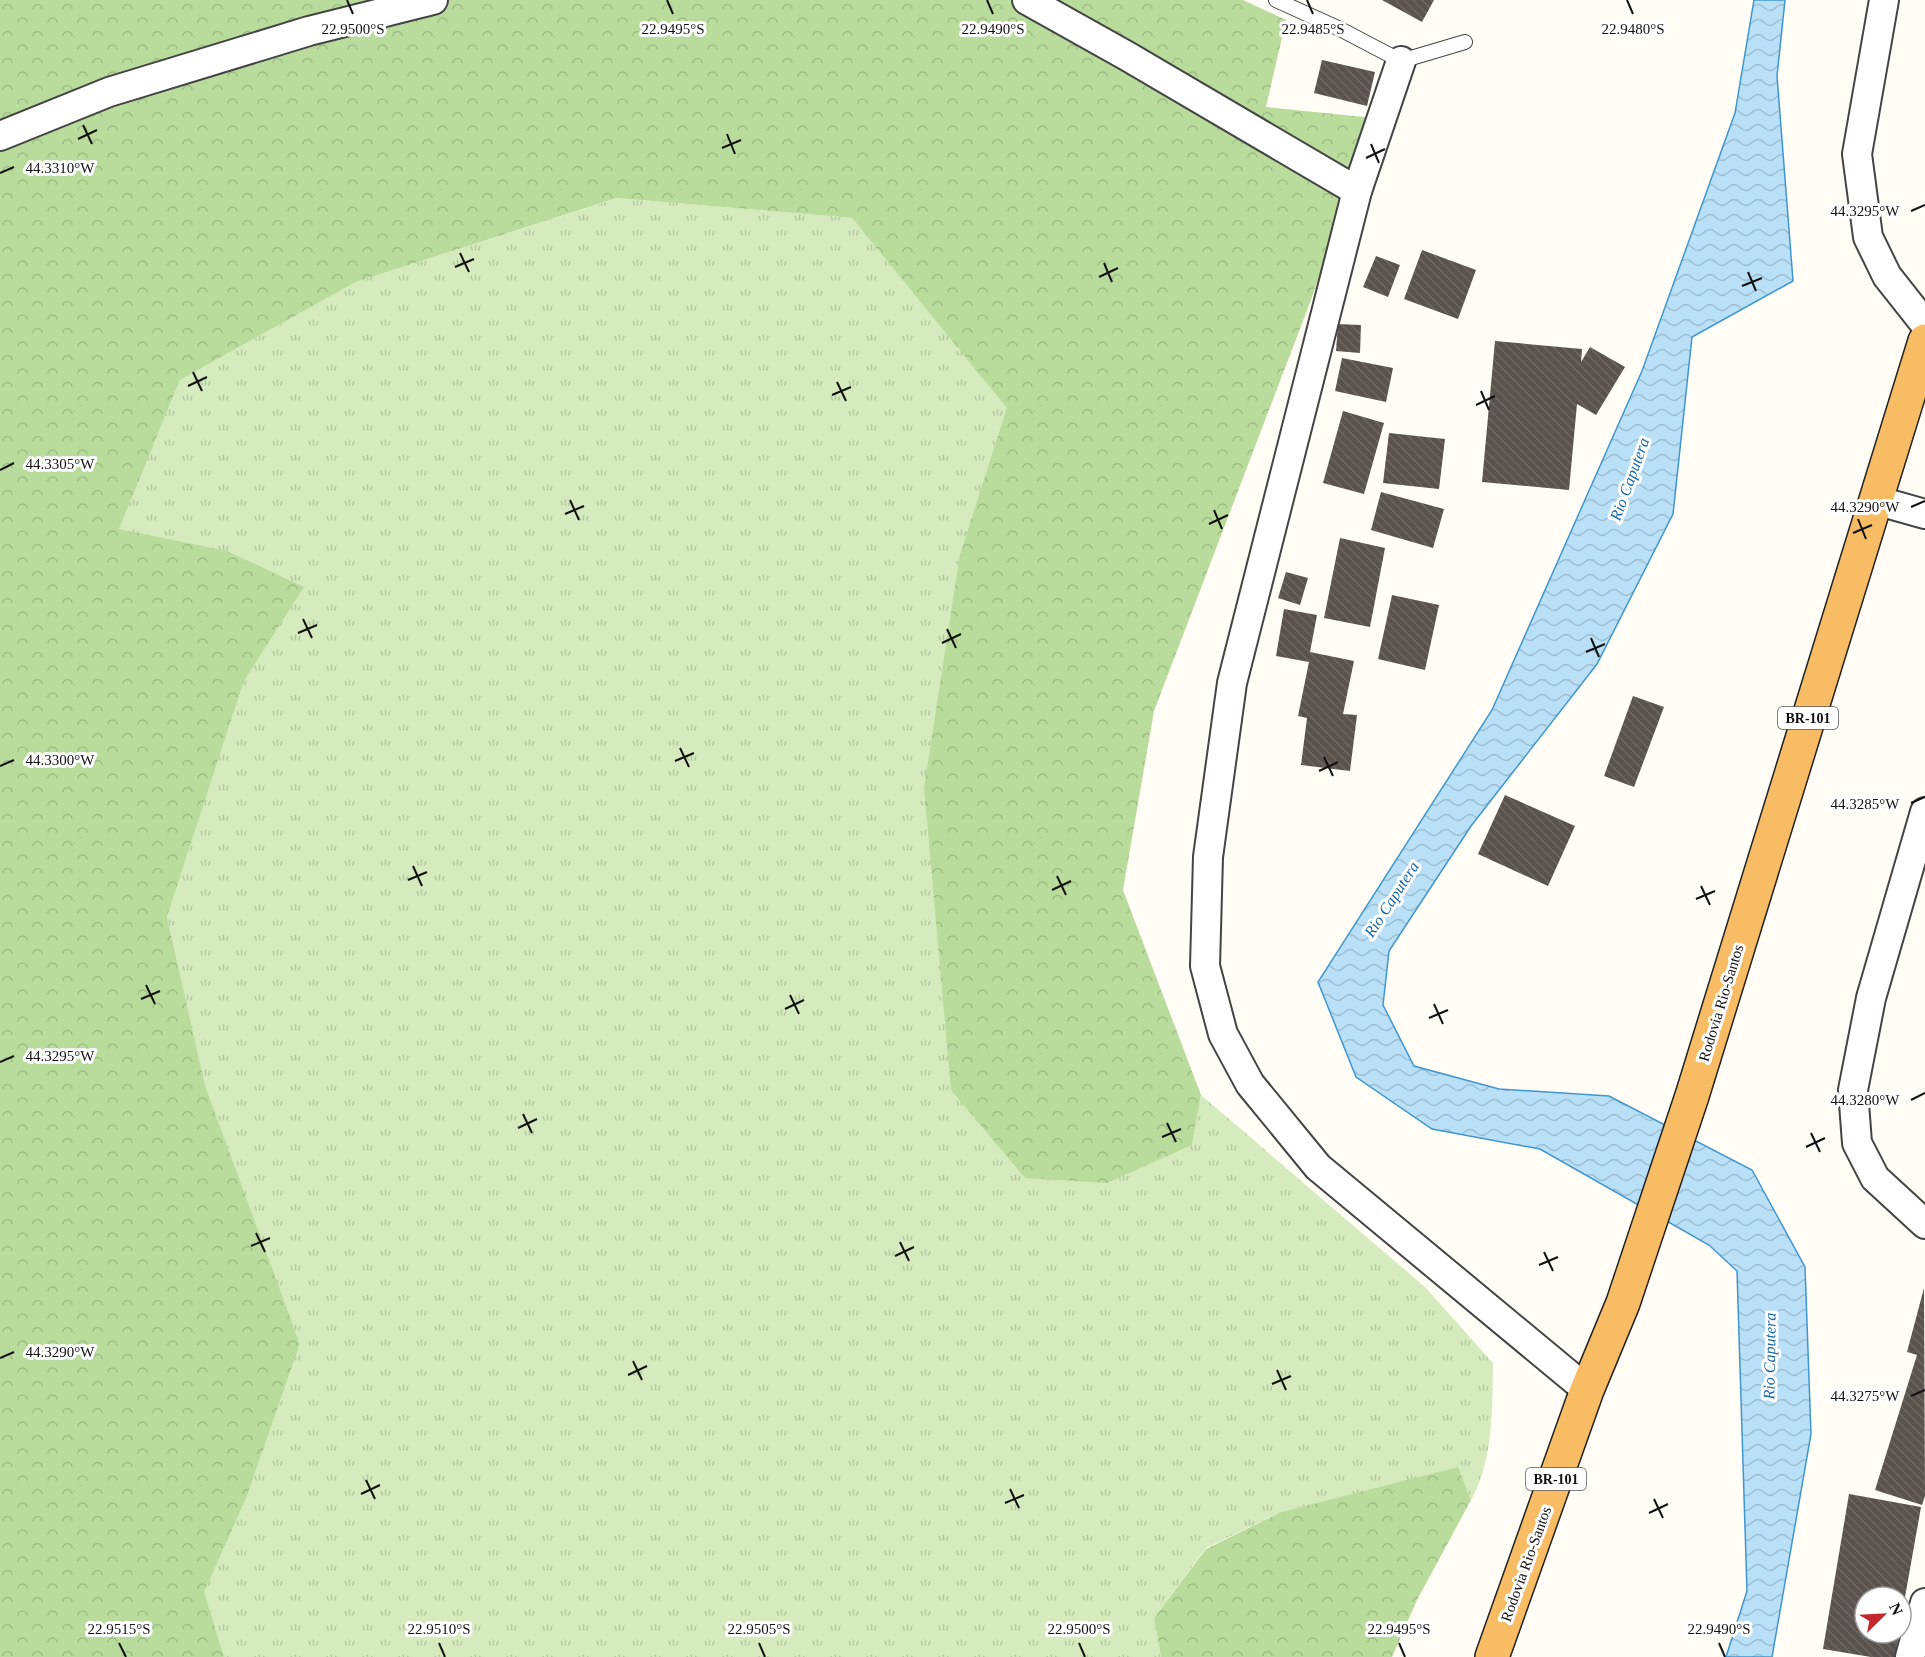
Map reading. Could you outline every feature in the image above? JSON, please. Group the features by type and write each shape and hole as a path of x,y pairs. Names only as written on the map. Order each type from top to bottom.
{"highway":[{"name":"Rodovia Rio-Santos","path":"1492,1657 1587,1390 1623,1303 1692,1096 1925,341"}],"street":[{"path":"0,136 109,92 309,31 433,0"},
{"path":"1027,0 1357,191"},
{"path":"1884,0 1857,153 1868,237 1887,276 1925,324"},
{"path":"1401,61 1357,191 1232,683 1209,857 1205,966 1223,1034 1250,1084 1318,1167 1587,1390"},
{"path":"1875,500 1925,514"},
{"path":"1925,812 1871,998 1853,1090 1857,1143 1875,1178 1925,1224"},
{"path":"1910,1657 1925,1603"}],"lane":[{"path":"1276,0 1340,29 1401,61 1465,42"}],"green space":[{"path":"0,0 1243,0 1286,20 1266,107 1374,118 1311,300 1154,711 1123,890 1201,1095 1192,1145 1107,1183 1025,1178 951,1090 924,788 960,554 1007,408 852,218 617,198 356,282 180,380 119,529 227,551 304,587 244,681 167,917 205,1086 300,1344 247,1496 204,1592 224,1657 0,1657"},
{"path":"618,198 852,218 1008,408 960,554 1192,1145 1201,1095 1425,1287 1493,1363 1492,1416 1488,1451 1479,1484 1471,1500 1458,1468 1281,1512 1206,1548 1154,1618 1161,1657 224,1657 203,1592 247,1496 300,1344 204,1086 167,917 244,681 303,587 118,529 180,380 356,282"},
{"path":"1458,1467 1471,1500 1417,1600 1392,1657 1161,1657 1154,1618 1206,1549 1281,1512"}],"water":[{"name":"Rio Caputera","path":"1754,0 1785,0 1777,76 1793,281 1692,337 1673,514 1597,664 1471,826 1389,951 1383,1005 1414,1066 1499,1089 1609,1096 1752,1170 1805,1267 1811,1434 1772,1657 1726,1657 1747,1591 1737,1271 1709,1245 1540,1149 1432,1129 1356,1077 1318,982 1492,710 1642,371 1735,113"}],"building":[{"path":"1382,0 1434,0 1422,22"},
{"path":"1322,60 1375,72 1367,106 1314,93"},
{"path":"1422,250 1476,270 1458,319 1404,299"},
{"path":"1376,256 1400,265 1388,297 1363,287"},
{"path":"1338,324 1361,325 1360,353 1336,351"},
{"path":"1495,341 1582,349 1581,362 1590,347 1625,367 1596,415 1577,404 1569,490 1482,482"},
{"path":"1342,358 1393,368 1386,402 1335,391"},
{"path":"1343,411 1384,423 1364,494 1323,483"},
{"path":"1389,433 1445,439 1439,489 1383,483"},
{"path":"1381,492 1444,509 1433,548 1371,530"},
{"path":"1340,538 1385,548 1370,627 1324,618"},
{"path":"1286,572 1308,578 1300,605 1278,598"},
{"path":"1392,595 1439,605 1425,670 1378,659"},
{"path":"1284,609 1317,615 1310,652 1354,661 1343,714 1357,715 1350,771 1301,765 1307,718 1298,716 1309,662 1276,656"},
{"path":"1633,696 1664,707 1634,787 1604,776"},
{"path":"1505,795 1575,826 1548,886 1478,854"},
{"path":"1924,1288 1925,1496 1922,1505 1875,1490 1917,1355 1907,1352"},
{"path":"1849,1494 1921,1507 1907,1585 1853,1585 1853,1645 1897,1645 1895,1657 1871,1657 1823,1649"}]}
